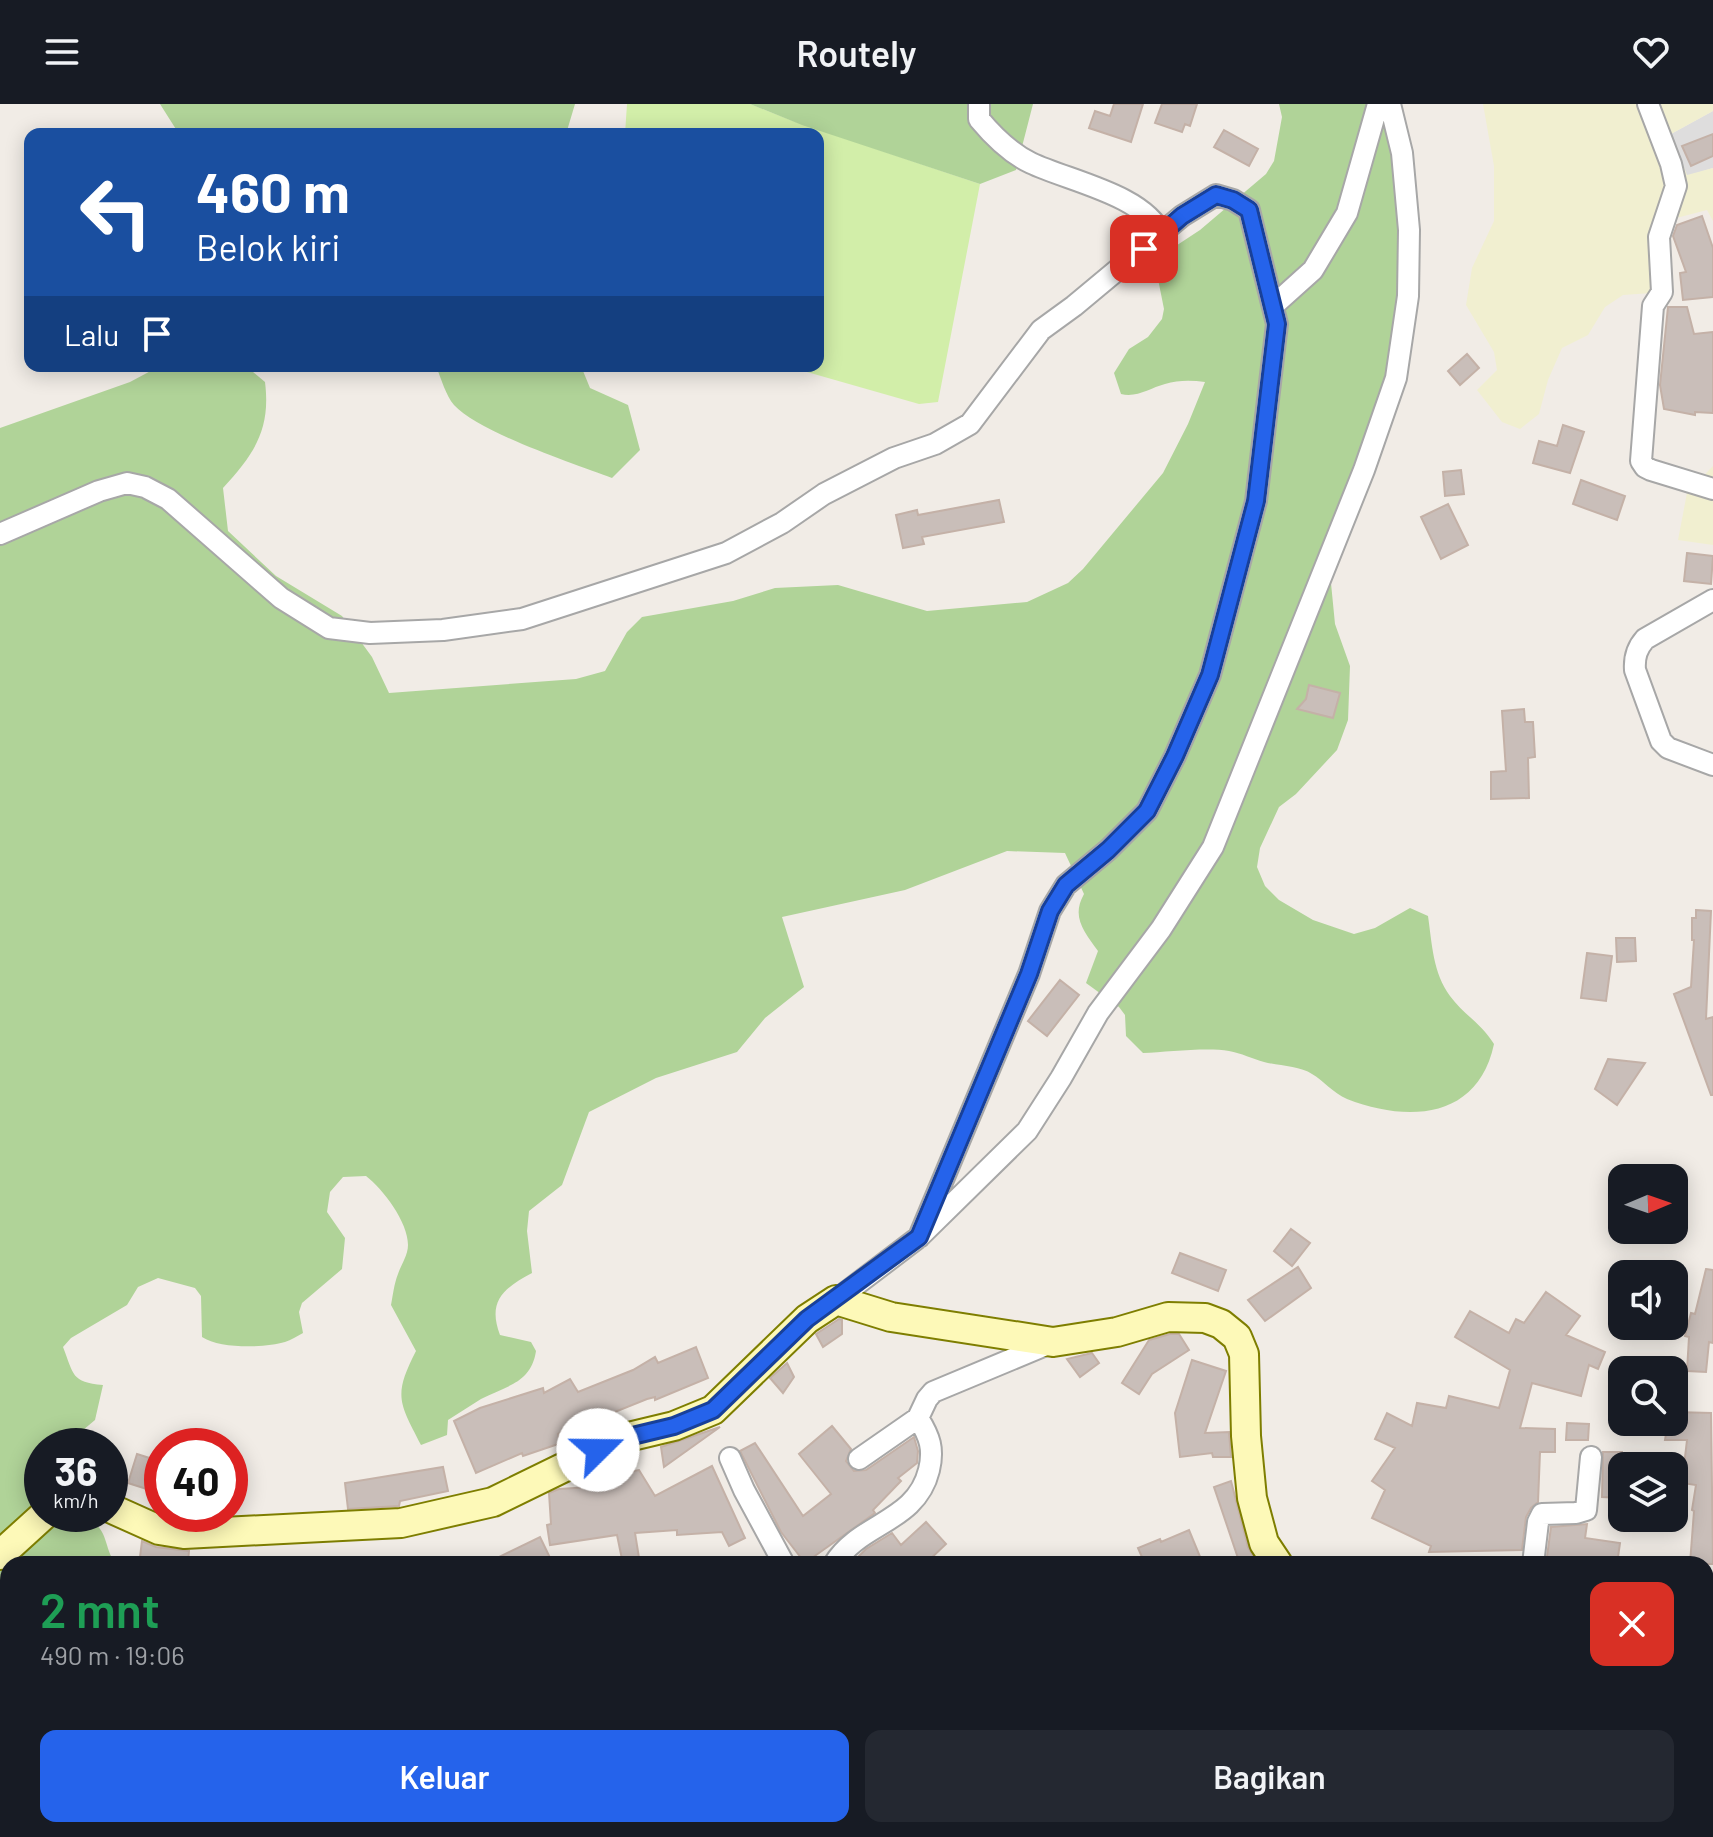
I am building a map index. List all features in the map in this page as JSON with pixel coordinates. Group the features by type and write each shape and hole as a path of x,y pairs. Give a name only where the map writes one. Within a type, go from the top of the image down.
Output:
{"street":[{"path":"979,104 979,119 1010,151 1031,163 1134,204 1156,223 1161,234"},
{"path":"1274,305 1313,270 1347,213 1378,104"},
{"path":"128,1516 159,1530 184,1534 401,1523 493,1502 624,1438 674,1426 713,1410 807,1319 919,1237 1027,1131 1098,1013 1161,929 1213,847 1364,470 1396,378 1408,296 1409,230 1402,153 1390,104"},
{"path":"1648,104 1676,186 1659,237 1662,292 1653,306 1641,461 1651,470 1713,489"},
{"path":"0,534 99,491 127,483 145,487 168,499 281,598 329,628 370,633 443,630 522,619 726,553 782,523 824,494 894,458 935,444 970,424 1041,330 1182,216 1216,195 1233,200 1249,210 1274,305 1276,343 1256,501 1210,675 1147,811 1108,850 1066,885 1050,911 1029,974 919,1237"},
{"path":"1713,600 1645,639 1638,646 1634,661 1661,741 1668,748 1713,765"},
{"path":"836,1300 891,1317 1053,1342"},
{"path":"859,1459 918,1418 933,1392 1053,1342 1117,1332 1168,1317 1205,1318 1221,1324 1237,1337 1244,1354 1246,1436 1252,1498 1264,1543 1273,1556"},
{"path":"841,1556 858,1537 911,1506 925,1483 933,1453 929,1435 918,1418"},
{"path":"1534,1556 1538,1522 1542,1514 1586,1510 1591,1457"},
{"path":"730,1458 780,1556"},
{"path":"0,1555 25,1532"}],"shaded area":[{"path":"1483,104 1713,104 1713,111 1671,134 1687,175 1713,168 1713,221 1707,210 1661,222 1652,293 1623,295 1605,307 1588,335 1562,348 1548,380 1539,414 1520,429 1502,422 1477,390 1497,370 1494,352 1466,305 1472,268 1494,221 1494,166"},
{"path":"1713,111 1713,168 1687,176 1671,134"},
{"path":"1713,466 1713,545 1678,540 1687,493"}],"green space":[{"path":"160,104 575,104 568,128 175,128"},
{"path":"627,104 750,104 814,128 625,128"},
{"path":"750,104 1033,104 1016,170 980,184 824,132 824,128 802,125"},
{"path":"1279,104 1395,104 1415,309 1330,573 1335,624 1350,666 1348,720 1337,750 1296,794 1279,807 1260,848 1257,867 1265,886 1279,900 1313,920 1354,934 1375,928 1410,908 1428,916 1434,958 1444,987 1494,1044 1486,1069 1473,1088 1457,1101 1438,1109 1394,1111 1347,1099 1307,1071 1233,1052 1143,1053 1126,1036 1125,1015 1119,1007 1086,983 1098,951 1081,924 1079,910 1084,894 1065,853 1007,851 905,890 782,917 804,987 765,1018 737,1052 656,1078 589,1112 562,1185 529,1211 527,1231 532,1273 506,1290 497,1304 496,1313 500,1335 531,1342 536,1351 529,1371 523,1377 448,1420 447,1435 421,1445 402,1399 404,1379 416,1351 391,1305 407,1252 407,1236 393,1207 366,1176 343,1177 330,1192 327,1212 345,1238 342,1269 302,1303 299,1312 303,1333 285,1342 266,1345 243,1346 210,1341 202,1337 201,1296 195,1288 158,1278 138,1287 127,1305 71,1338 63,1347 75,1375 85,1382 103,1385 95,1420 85,1428 24,1428 24,1532 102,1532 111,1556 0,1556 0,428 130,382 149,372 253,372 265,382 263,428 243,464 223,488 228,531 276,576 342,616 372,657 389,693 576,679 605,671 627,632 642,617 733,601 775,588 838,585 927,611 1027,602 1068,583 1083,569 1163,473 1205,382 1175,382 1127,395 1121,394 1114,373 1129,349 1148,337 1162,319 1164,309 1156,269 1159,257 1200,230 1266,174 1274,161 1282,117"},
{"path":"824,131 980,184 938,402 919,404 807,372 824,372"},
{"path":"438,372 583,372 590,388 628,405 640,450 612,478 484,426 454,405"}],"building":[{"path":"1114,104 1143,104 1131,142 1089,128 1095,111 1110,116"},
{"path":"1162,104 1197,104 1190,126 1185,124 1182,132 1155,123"},
{"path":"1224,130 1258,149 1249,166 1214,147"},
{"path":"1713,134 1713,156 1691,166 1682,146"},
{"path":"1702,216 1713,248 1713,297 1683,300 1680,273 1686,272 1673,236 1677,225"},
{"path":"1668,307 1687,307 1694,334 1713,332 1713,413 1695,412 1695,415 1664,409 1660,385"},
{"path":"1467,354 1479,368 1460,385 1448,371"},
{"path":"1563,425 1584,432 1570,473 1533,463 1539,441 1557,446"},
{"path":"1461,470 1464,494 1445,496 1443,472"},
{"path":"1581,480 1625,496 1617,520 1573,504"},
{"path":"999,500 1004,522 922,537 924,544 903,548 896,515 917,510 918,515"},
{"path":"1448,504 1468,545 1441,559 1421,517"},
{"path":"1687,553 1713,556 1711,584 1684,581"},
{"path":"1309,685 1340,693 1333,718 1297,709 1306,699"},
{"path":"1524,709 1525,722 1533,722 1535,757 1528,758 1529,798 1491,799 1491,772 1506,771 1502,711"},
{"path":"1696,910 1711,911 1706,1019 1713,1017 1713,1095 1674,994 1691,987 1692,918 1696,918"},
{"path":"1616,938 1635,938 1636,961 1617,962"},
{"path":"1587,953 1612,956 1606,1001 1581,998"},
{"path":"1060,980 1079,995 1047,1036 1028,1021"},
{"path":"1608,1059 1645,1063 1617,1105 1595,1089"},
{"path":"1291,1229 1310,1243 1292,1266 1274,1251"},
{"path":"1180,1253 1226,1270 1218,1291 1172,1273"},
{"path":"1298,1267 1311,1288 1265,1321 1248,1300"},
{"path":"1706,1269 1713,1270 1713,1343 1709,1342 1706,1372 1688,1371 1688,1324 1691,1313 1695,1314"},
{"path":"1546,1292 1580,1316 1566,1335 1605,1352 1598,1369 1589,1365 1581,1396 1532,1383 1520,1428 1555,1429 1555,1452 1540,1452 1538,1502 1526,1517 1522,1550 1429,1552 1431,1546 1372,1518 1385,1490 1372,1481 1395,1448 1375,1439 1387,1413 1412,1426 1417,1403 1446,1408 1449,1396 1499,1408 1510,1370 1455,1337 1470,1311 1509,1333 1516,1319 1524,1323"},
{"path":"842,1320 842,1334 823,1347 816,1334"},
{"path":"1179,1334 1189,1350 1152,1374 1139,1394 1122,1383 1149,1340"},
{"path":"696,1347 708,1378 605,1416 602,1409 558,1434 561,1443 523,1456 522,1453 476,1473 454,1421 480,1408 543,1388 544,1393 570,1379 578,1392 633,1370 655,1357 658,1363"},
{"path":"1092,1353 1099,1363 1080,1377 1067,1359"},
{"path":"1192,1360 1226,1371 1205,1433 1229,1432 1231,1457 1213,1457 1212,1453 1180,1457 1175,1413"},
{"path":"787,1363 794,1377 783,1393 770,1378"},
{"path":"1688,1412 1711,1413 1713,1556 1691,1556 1696,1485 1688,1484 1687,1440 1665,1440 1666,1436 1688,1436"},
{"path":"1567,1423 1589,1424 1588,1440 1566,1440"},
{"path":"832,1426 851,1449 846,1461 854,1471 866,1470 914,1437 918,1451 917,1463 898,1478 901,1481 873,1510 875,1513 815,1556 800,1556 781,1532 740,1451 755,1443 803,1516 831,1494 799,1454"},
{"path":"720,1427 664,1467 661,1447"},
{"path":"1603,1452 1608,1452 1608,1497 1602,1497"},
{"path":"137,1454 144,1456 144,1488 128,1483"},
{"path":"712,1466 745,1538 729,1546 722,1532 677,1535 677,1530 635,1533 639,1556 621,1556 617,1535 550,1545 547,1525 551,1524 549,1493 559,1489 591,1487 590,1480 624,1477 623,1473 639,1470 655,1496"},
{"path":"443,1467 448,1491 400,1501 399,1506 348,1509 345,1483"},
{"path":"1231,1481 1248,1547 1253,1556 1237,1556 1214,1487"},
{"path":"926,1522 946,1544 933,1556 859,1556 892,1533 901,1545"},
{"path":"1587,1524 1585,1538 1620,1543 1618,1556 1547,1556 1551,1527"},
{"path":"1189,1530 1200,1556 1142,1556 1138,1548 1160,1539 1161,1542"},
{"path":"540,1537 549,1556 501,1556"},
{"path":"142,1541 156,1547 189,1551 189,1556 140,1556"}],"route":[{"path":"598,1450 624,1438 674,1426 713,1410 807,1319 919,1237 1029,974 1050,911 1066,885 1108,850 1147,811 1175,756 1210,675 1256,501 1277,324 1249,210 1233,200 1216,195 1182,216 1144,249"}]}
